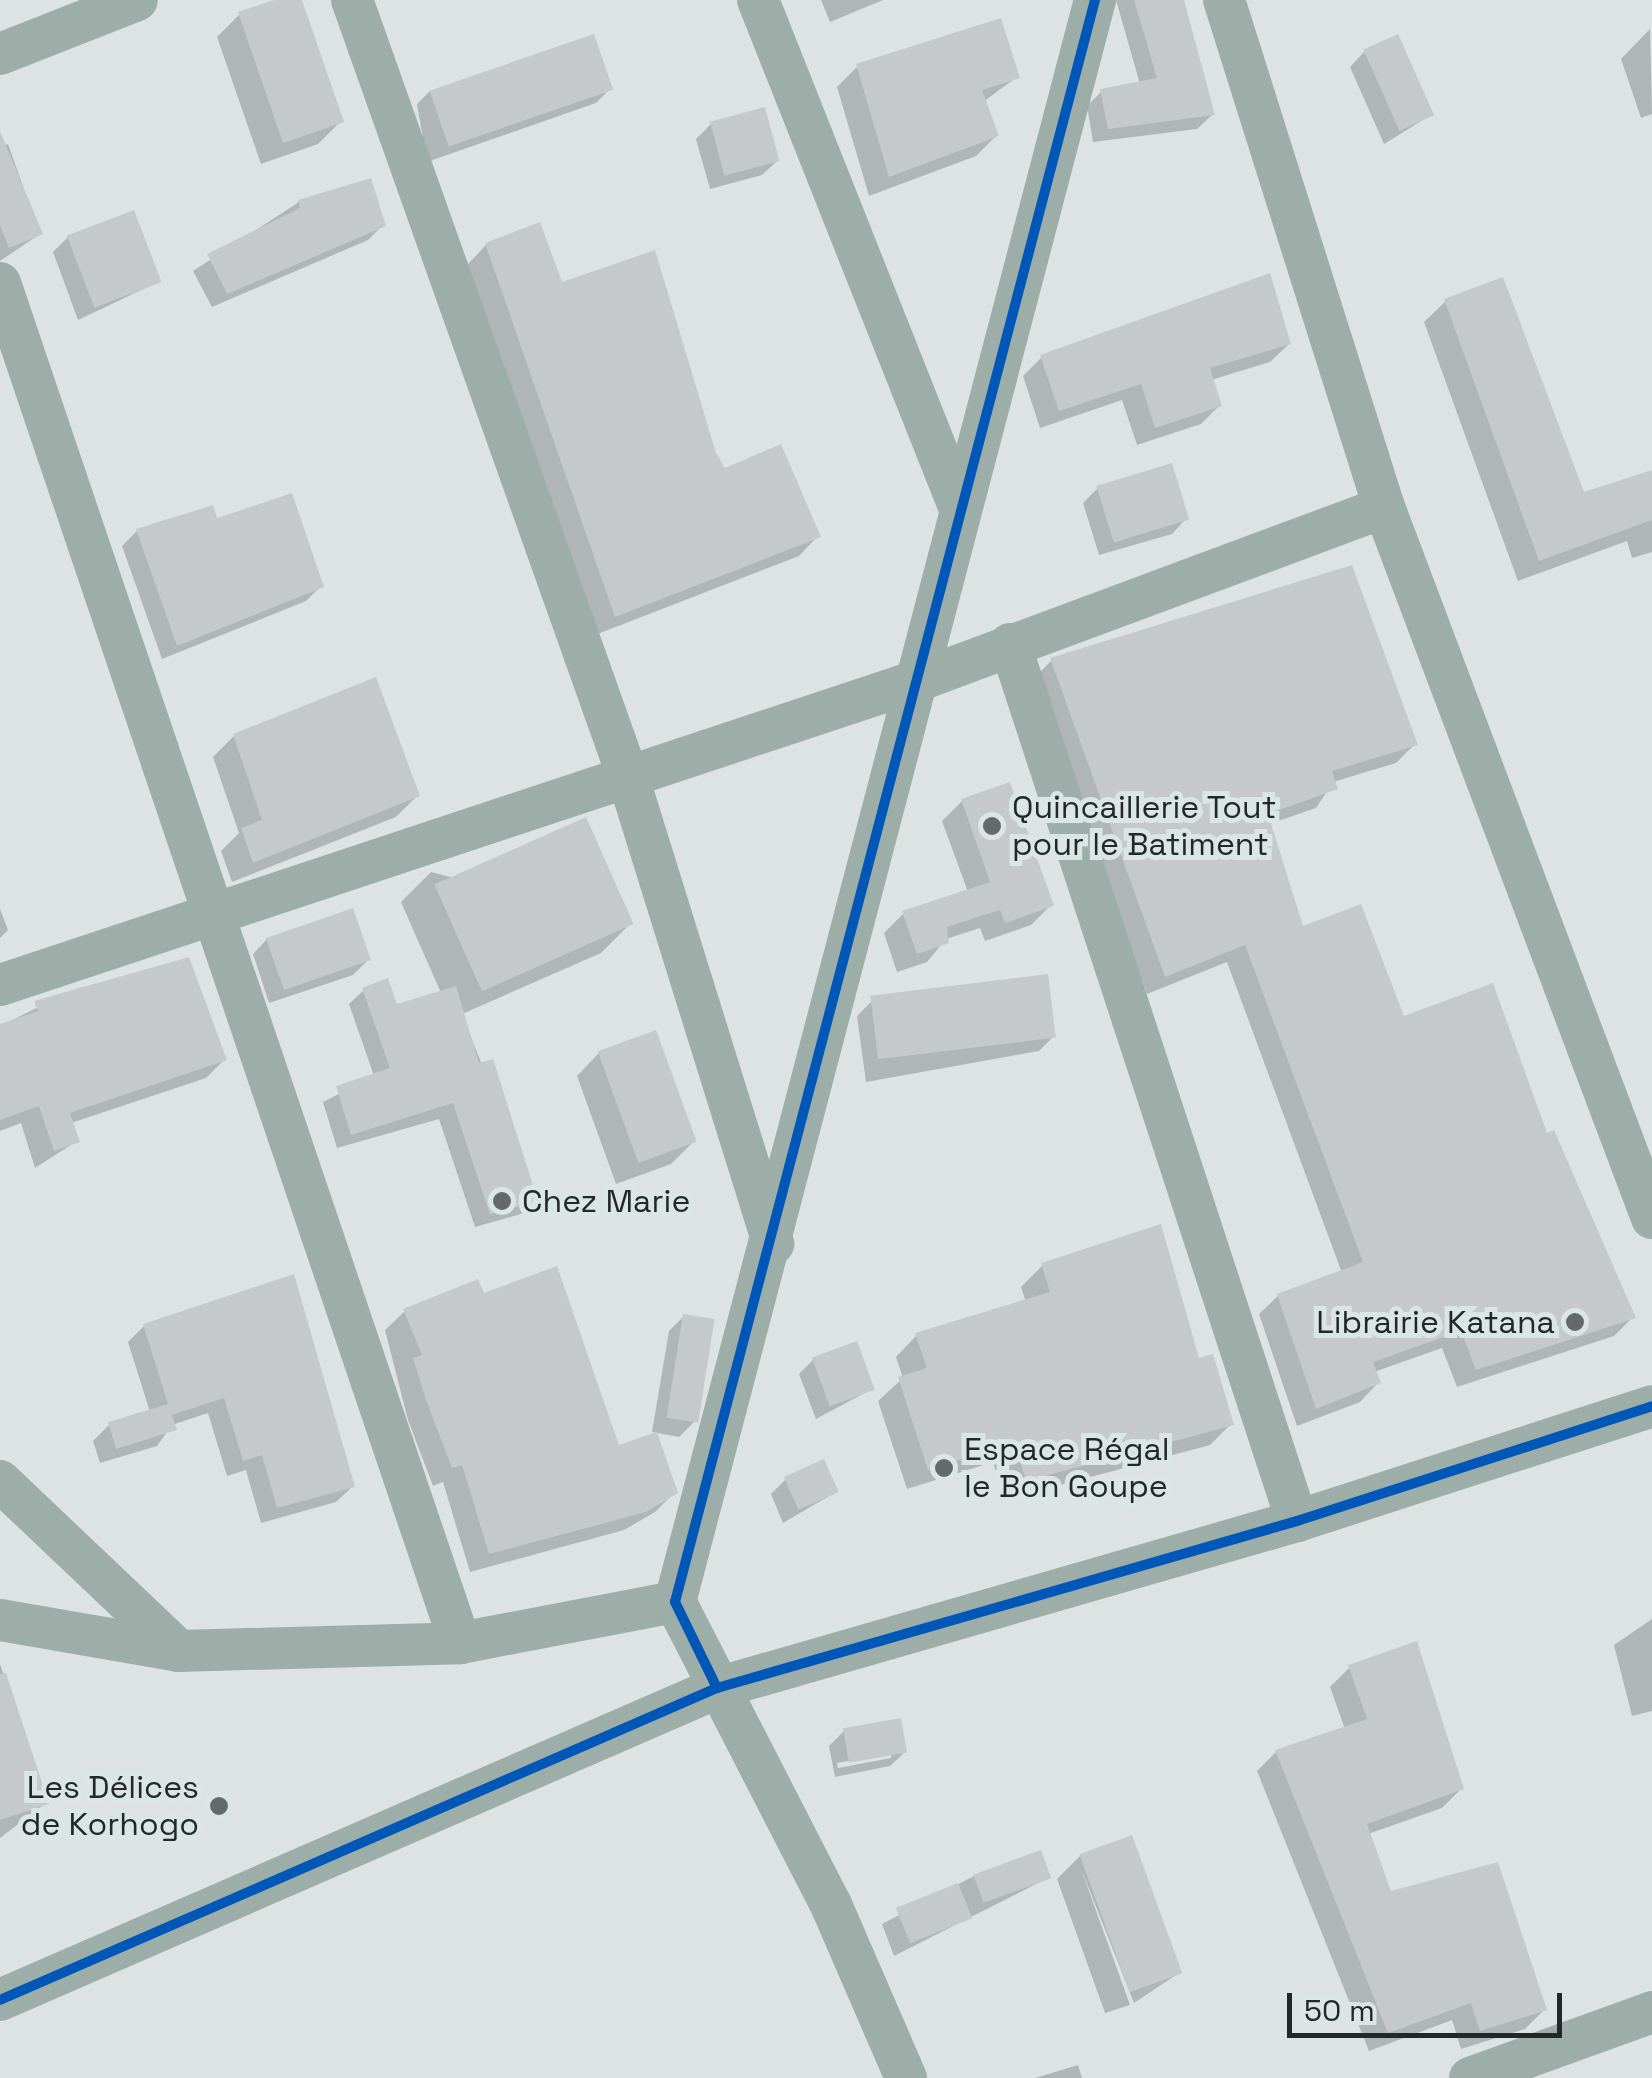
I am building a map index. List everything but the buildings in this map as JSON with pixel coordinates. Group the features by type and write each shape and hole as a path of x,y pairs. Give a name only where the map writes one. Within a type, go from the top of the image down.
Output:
{"street":[{"path":"0,54 137,0"},
{"path":"352,0 627,774 774,1245"},
{"path":"758,0 958,504"},
{"path":"906,2078 830,1904 675,1602 774,1245 958,504 1095,0"},
{"path":"1224,0 1384,507 1652,1218"},
{"path":"0,283 460,1643"},
{"path":"0,986 627,774 917,681 1384,507"},
{"path":"1010,644 1297,1521"},
{"path":"0,2000 716,1688 1297,1521 1652,1406"},
{"path":"0,1481 179,1652"},
{"path":"0,1620 179,1652 460,1643 675,1602"},
{"path":"1470,2078 1652,2012"}],"cycle path":[{"path":"717,1688 675,1602 1095,0"},
{"path":"0,2000 717,1688 1297,1521 1652,1406"}],"place":[{"name":"Quincaillerie Tout pour le Batiment","path":"992,826"},
{"name":"Chez Marie","path":"502,1201"},
{"name":"Librairie Katana","path":"1575,1322"},
{"name":"Espace Régal le Bon Goupe","path":"944,1468"},
{"name":"Les Délices de Korhogo","path":"219,1806"}]}
